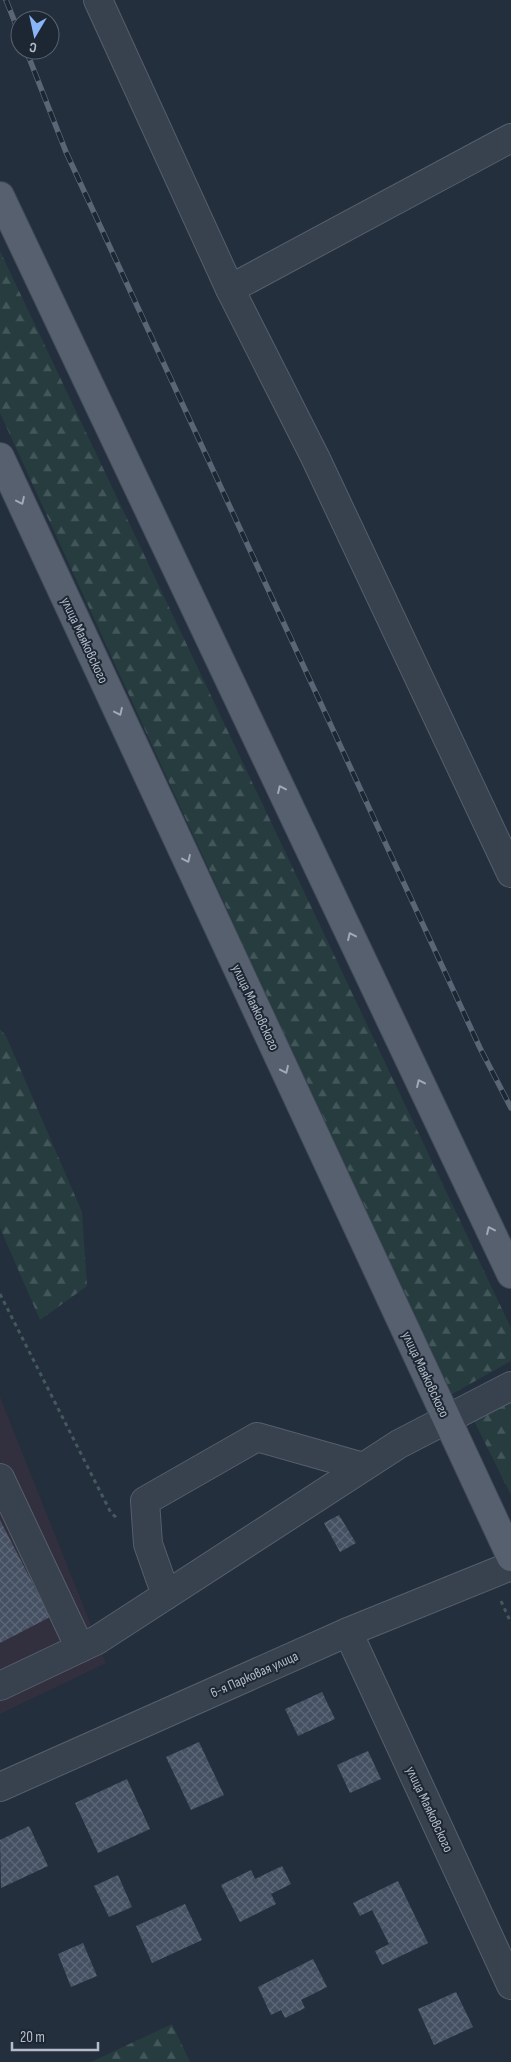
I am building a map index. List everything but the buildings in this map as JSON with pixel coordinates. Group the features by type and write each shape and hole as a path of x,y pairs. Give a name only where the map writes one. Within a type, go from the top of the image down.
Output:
{"main road":[{"path":"0,196 511,1274"},
{"name":"улица Маяковского","path":"0,457 511,1558"}],"street":[{"path":"98,0 230,289 315,457 511,873"},
{"path":"230,289 511,138"},
{"path":"0,1686 97,1640 399,1444 511,1386"},
{"path":"166,1595 148,1544 145,1501 257,1437 363,1467"},
{"path":"0,1478 80,1648"},
{"name":"6-я Парковая улица","path":"0,1787 348,1632 511,1566"},
{"name":"улица Маяковского","path":"348,1632 511,1986"}],"path":[{"path":"0,1294 111,1513 148,1544"},
{"path":"500,1599 511,1623"}],"shaded area":[{"path":"0,1397 106,1663 0,1714"}],"green space":[{"path":"0,251 511,1328 511,1361 452,1394 0,413"},
{"path":"0,1029 6,1036 82,1212 87,1286 40,1320 0,1228"},
{"path":"511,1402 511,1495 474,1421"},
{"path":"172,2024 190,2062 91,2062"}],"railway":[{"path":"6,0 10,10"},
{"path":"30,60 66,152 480,1048 511,1108"}]}
